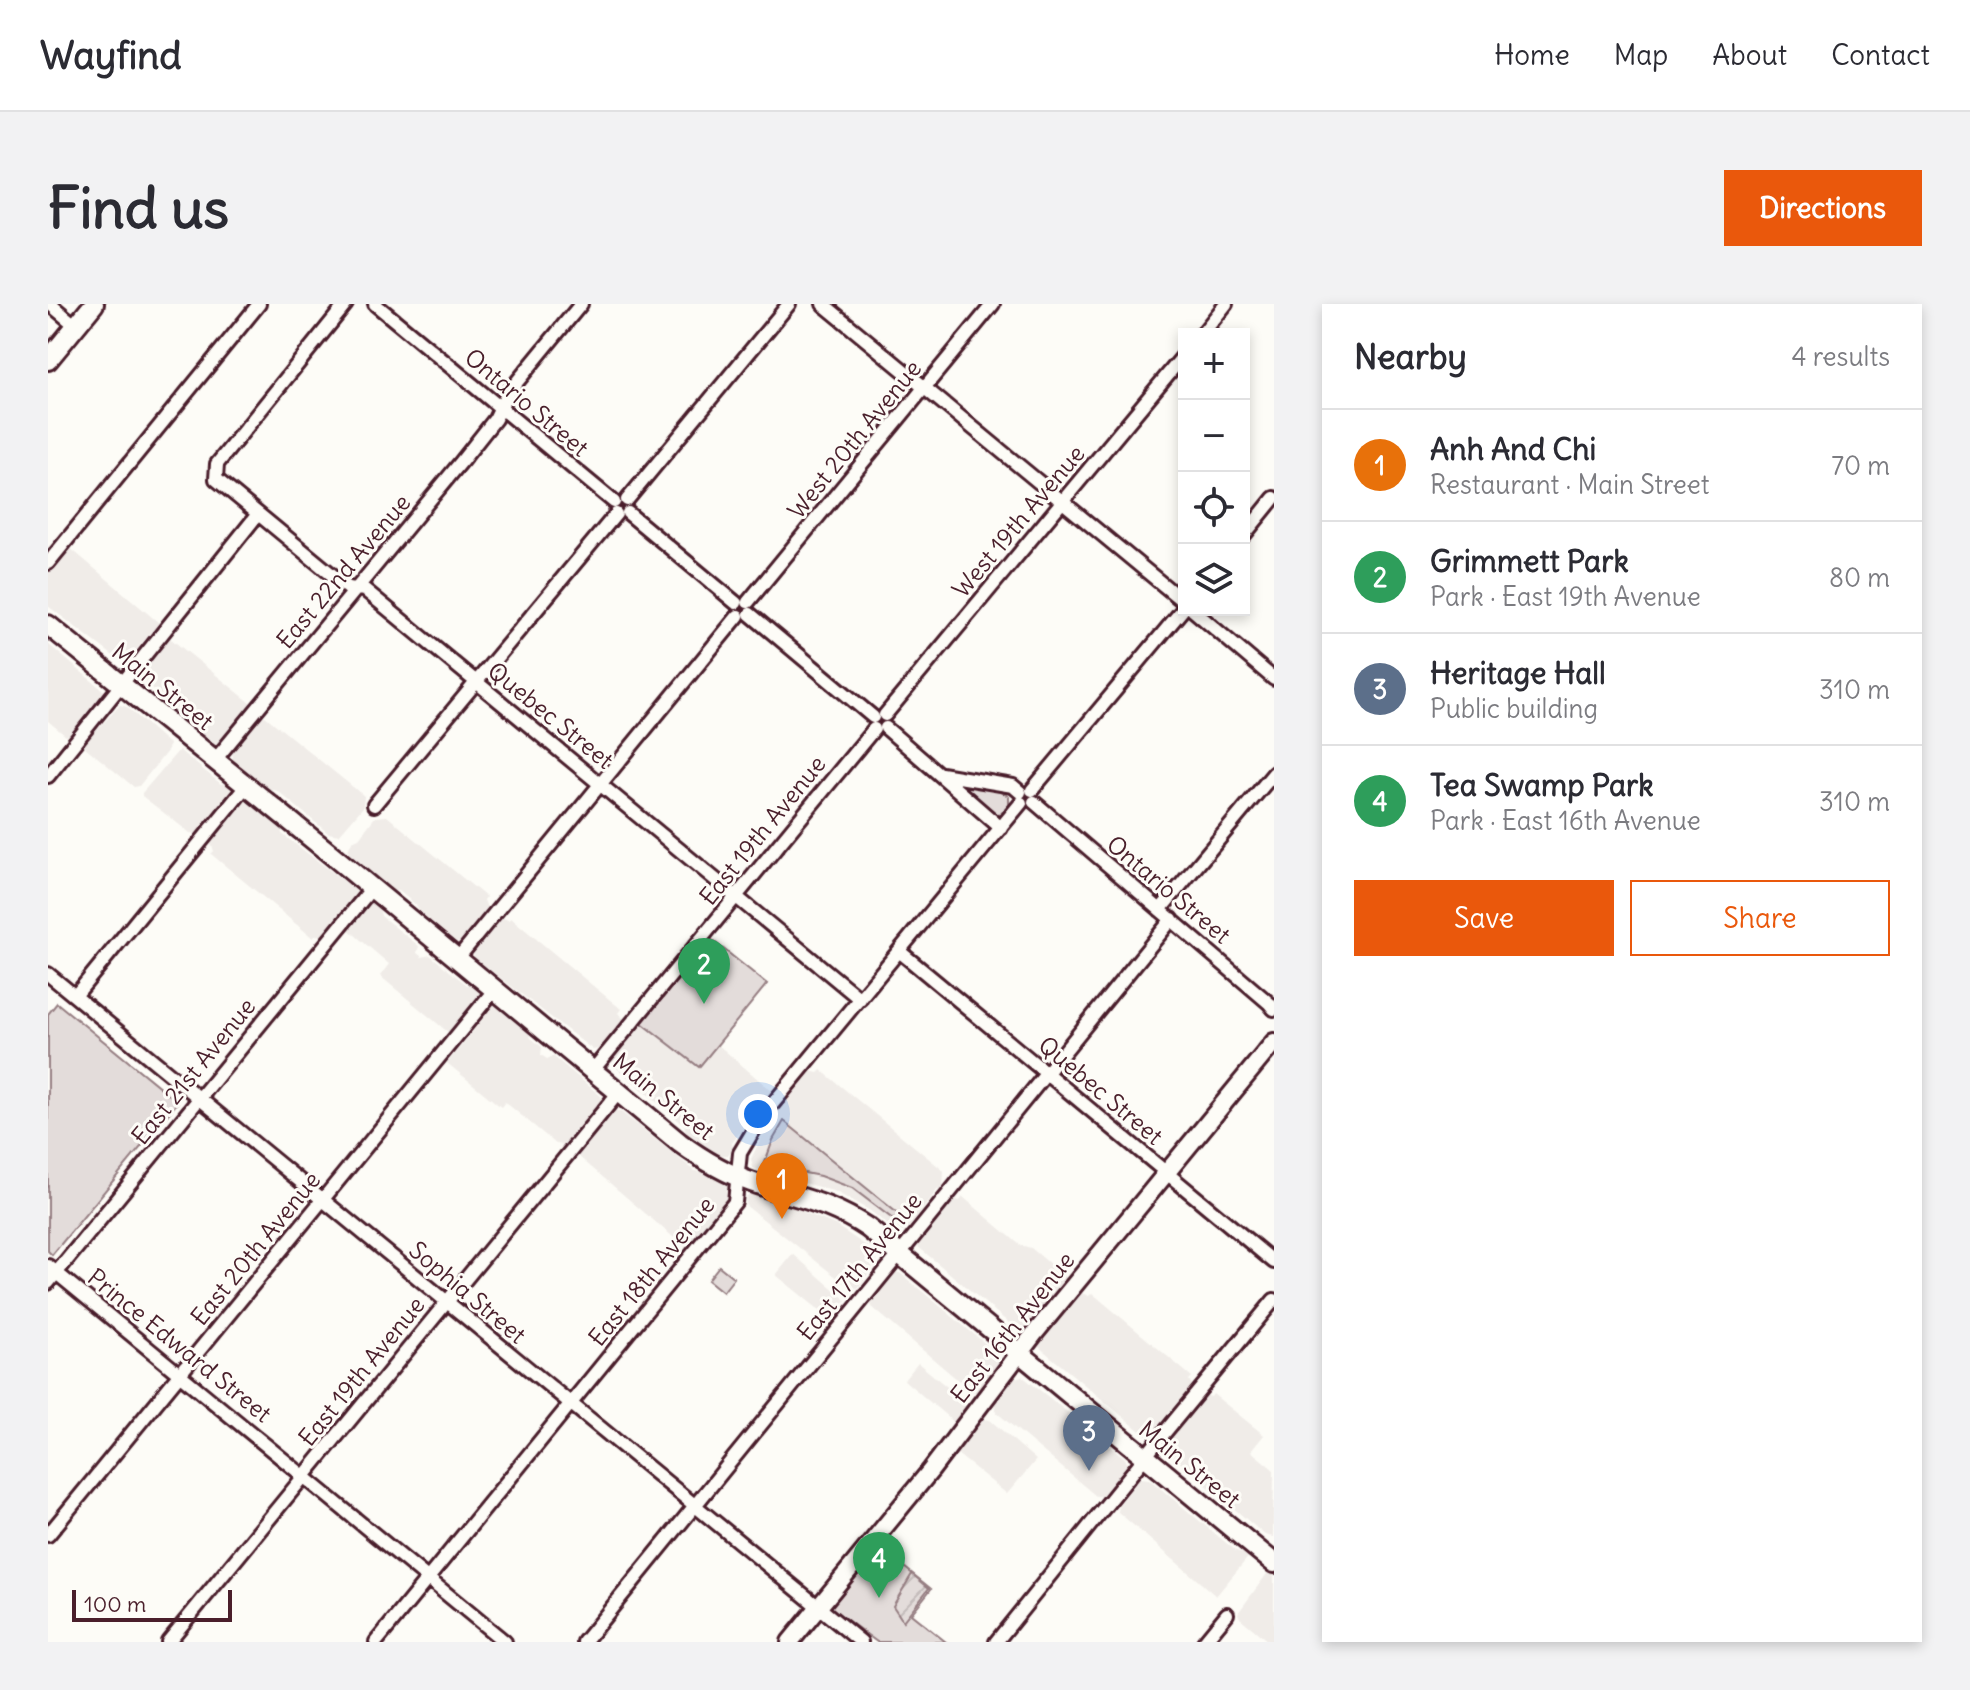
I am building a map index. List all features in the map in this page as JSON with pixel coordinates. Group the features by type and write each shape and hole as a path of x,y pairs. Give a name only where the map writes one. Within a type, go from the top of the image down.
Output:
{"main road":[{"path":"48,360 94,304"},
{"name":"Main Street","path":"48,625 694,1153 738,1177 813,1199 868,1228 1144,1458 1272,1558"}],"street":[{"path":"50,304 76,326"},
{"path":"48,563 259,304"},
{"name":"Quebec Street","path":"346,304 217,464 214,471 216,479 348,588 365,590 860,999"},
{"name":"Ontario Street","path":"375,304 879,722 1001,828"},
{"name":"East 22nd Avenue","path":"215,760 477,442 495,419 507,394 581,304"},
{"path":"374,805 789,304"},
{"path":"823,304 1178,600"},
{"name":"West 20th Avenue","path":"743,609 993,304"},
{"path":"1207,328 1226,304"},
{"name":"West 19th Avenue","path":"879,722 1178,362"},
{"path":"1250,528 1274,498"},
{"path":"48,776 258,514"},
{"path":"458,958 743,609"},
{"name":"East 18th Avenue","path":"376,1642 735,1202 740,1153 761,1118 1178,612"},
{"path":"1200,616 1274,679"},
{"name":"East 19th Avenue","path":"593,1070 879,722"},
{"path":"1160,910 1274,773"},
{"name":"Ontario Street","path":"941,774 1013,786 1272,1006"},
{"path":"75,996 247,785"},
{"name":"East 21st Avenue","path":"51,1274 372,888"},
{"name":"East 17th Avenue","path":"584,1642 898,1252 1172,919"},
{"name":"Quebec Street","path":"899,951 1274,1262"},
{"name":"Sophia Street","path":"48,974 861,1642"},
{"name":"East 20th Avenue","path":"48,1535 495,989"},
{"name":"East 16th Avenue","path":"790,1642 1274,1042"},
{"name":"East 19th Avenue","path":"168,1642 619,1092"},
{"name":"Prince Edward Street","path":"51,1274 180,1374 505,1642"},
{"path":"996,1642 1274,1300"},
{"path":"1204,1642 1227,1614"}],"shaded area":[{"path":"69,547 159,623 124,664 48,606 48,571"},
{"path":"171,639 251,703 249,710 219,744 212,743 184,720 184,716 138,677 138,673 165,641"},
{"path":"48,644 104,691 70,735 66,736 48,721"},
{"path":"120,705 127,707 169,744 168,750 139,786 134,787 84,744"},
{"path":"265,716 364,796 363,807 339,835 328,833 278,791 269,789 233,760 232,749 258,718"},
{"path":"179,750 221,784 227,783 232,791 230,799 224,802 198,834 190,833 142,796"},
{"path":"958,783 1002,792 1009,797 1009,805 997,818"},
{"path":"243,802 252,803 281,828 282,834 357,891 350,905 323,936 313,938 211,854 214,851 211,844"},
{"path":"387,816 486,897 487,908 464,940 457,942 399,891 393,891 351,856 348,850 352,841 359,838 375,817"},
{"path":"371,903 379,908 381,916 419,946 417,953 422,957 430,955 480,992 481,997 475,1006 470,1007 449,1033 380,976 389,964 348,929 365,905"},
{"path":"503,918 511,918 621,1009 618,1013 625,1020 603,1048 593,1050 475,958 472,951 474,946"},
{"path":"711,939 767,984 699,1067 642,1023"},
{"path":"57,1003 178,1102 52,1255 48,1251 48,1014"},
{"path":"493,1005 528,1031 542,1047 541,1055 547,1059 553,1056 601,1096 601,1105 564,1145 556,1144 505,1102 501,1107 447,1063 483,1019 488,1007"},
{"path":"642,1023 699,1066 717,1044 773,1092 760,1109 751,1105 747,1110 752,1117 732,1143 733,1148 728,1155 720,1155 686,1132 684,1125 612,1064 614,1055"},
{"path":"821,1070 944,1171 943,1187 938,1189 905,1232 897,1232 869,1210 836,1192 753,1168 751,1159 769,1121 810,1071 818,1073"},
{"path":"614,1110 621,1112 695,1171 707,1173 731,1187 726,1200 686,1248 578,1156 602,1126 602,1121"},
{"path":"784,1121 902,1217 898,1223 852,1188 820,1176 764,1165"},
{"path":"753,1194 793,1204 796,1209 835,1225 874,1251 877,1261 858,1288 849,1287 745,1205 746,1197"},
{"path":"963,1197 1020,1245 1031,1248 1068,1279 1023,1330 1016,1329 916,1245 918,1238 953,1199 960,1201"},
{"path":"793,1254 846,1300 833,1321 776,1275"},
{"path":"719,1266 734,1278 723,1292 708,1280"},
{"path":"893,1272 900,1273 999,1355 1001,1364 980,1392 972,1392 872,1307 870,1300"},
{"path":"1079,1292 1089,1296 1092,1293 1192,1377 1189,1380 1192,1385 1150,1435 1145,1435 1039,1347 1040,1340"},
{"path":"918,1363 969,1405 956,1424 904,1380"},
{"path":"1022,1376 1125,1458 1127,1463 1124,1469 1102,1496 1096,1496 996,1412 995,1403 1015,1378"},
{"path":"1213,1394 1264,1435 1251,1451 1274,1470 1273,1537 1265,1535 1164,1449 1164,1443 1205,1395 1211,1397"},
{"path":"984,1419 990,1420 1036,1460 1007,1494 956,1453"},
{"path":"1140,1478 1149,1479 1236,1551 1250,1555 1216,1596 1118,1512 1119,1505"},
{"path":"882,1549 931,1589 911,1614 946,1642 877,1642 832,1609 831,1605 838,1594"},
{"path":"1269,1571 1274,1575 1274,1642 1269,1642 1238,1613"},
{"path":"912,1574 929,1588 903,1621 893,1606"}],"place":[{"name":"Grimmett Park","path":"704,1004"},
{"name":"Anh And Chi","path":"782,1219"},
{"name":"Heritage Hall","path":"1089,1471"},
{"name":"Tea Swamp Park","path":"879,1598"}]}
